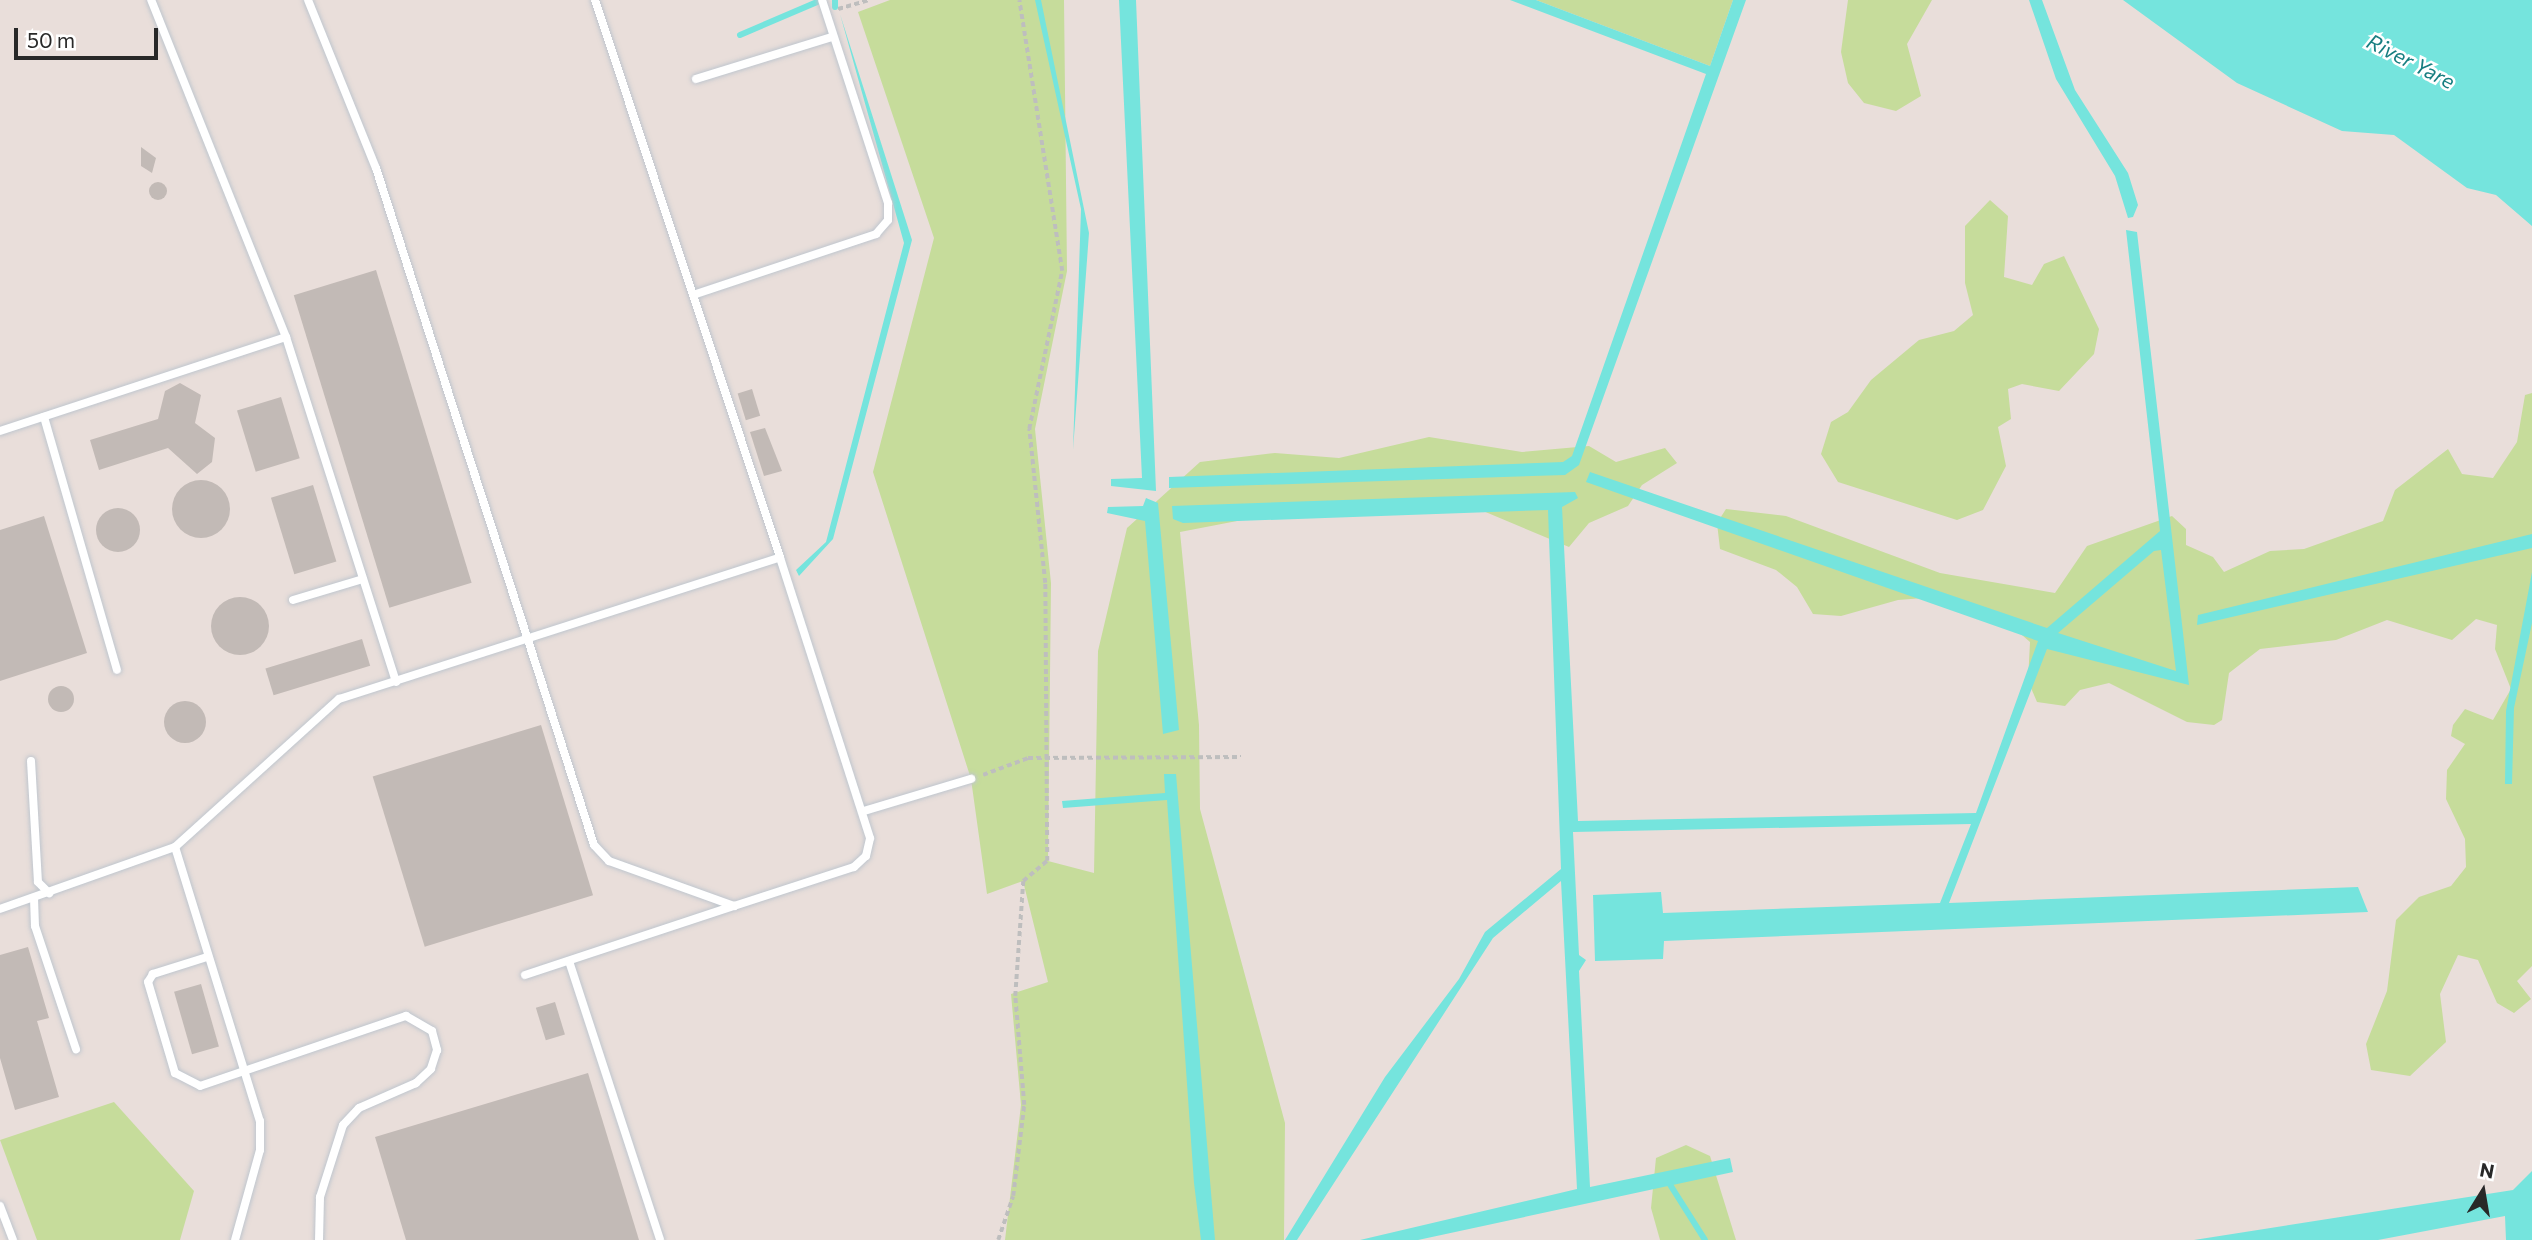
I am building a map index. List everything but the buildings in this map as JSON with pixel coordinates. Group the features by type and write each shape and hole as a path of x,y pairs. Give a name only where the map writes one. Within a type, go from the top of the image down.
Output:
{"lane":[{"path":"151,0 286,337 396,682"},
{"path":"308,0 376,168 594,845 609,862 734,906"},
{"path":"525,975 854,867 866,856 870,838 864,811 696,294 595,0"},
{"path":"696,294 876,234 888,220 888,203 822,0"},
{"path":"696,79 832,37"},
{"path":"0,431 286,337"},
{"path":"44,417 117,670"},
{"path":"0,909 49,894 175,846 329,706 780,557"},
{"path":"293,600 363,579"},
{"path":"31,761 38,882 49,894"},
{"path":"864,811 971,779"},
{"path":"175,846 207,957 260,1121 260,1150 234,1240"},
{"path":"34,898 35,926 76,1049"},
{"path":"207,957 153,974 148,982 175,1073 200,1086 243,1067 406,1016 432,1031 437,1050 431,1069 416,1083 359,1108 343,1125 320,1197 320,1240"},
{"path":"569,961 660,1240"},
{"path":"0,1206 13,1240"}],"path":[{"path":"855,6 869,0"},
{"path":"998,1240 1013,1196 1024,1105 1015,996 1023,881 1047,861 1049,765 1043,759 1045,583 1029,429 1062,271 1019,0"},
{"path":"971,779 1043,759 1241,757"}],"green space":[{"path":"890,0 1064,0 1067,271 1035,429 1051,583 1048,861 1094,873 1098,651 1127,528 1200,462 1275,453 1339,458 1429,437 1522,452 1589,446 1616,462 1665,448 1677,463 1642,485 1628,506 1589,523 1569,547 1476,508 1404,514 1331,503 1180,532 1199,725 1200,809 1285,1123 1284,1240 1005,1240 1021,1105 1011,994 1048,982 1023,881 987,894 971,779 873,472 934,238 858,12"},
{"path":"1536,0 1733,0 1710,66"},
{"path":"1848,0 1932,0 1907,44 1921,96 1896,111 1864,103 1848,83 1841,52"},
{"path":"1990,200 2008,216 2004,277 2032,285 2044,264 2064,256 2099,329 2094,354 2059,391 2022,384 2008,389 2011,419 1998,427 2006,466 1983,510 1957,520 1838,482 1821,454 1831,422 1848,412 1871,380 1919,340 1954,331 1973,315 1965,283 1965,226"},
{"path":"2532,393 2532,966 2517,981 2531,999 2514,1013 2497,1003 2478,960 2458,955 2440,994 2446,1042 2410,1076 2371,1070 2366,1044 2387,991 2396,920 2419,897 2451,886 2466,867 2465,839 2446,799 2447,770 2465,744 2451,736 2453,725 2465,709 2493,720 2511,689 2495,649 2497,625 2476,619 2452,640 2387,620 2336,640 2260,649 2229,673 2222,720 2214,725 2187,722 2109,683 2080,690 2065,706 2037,702 2028,681 2030,642 1998,614 1949,596 1898,600 1841,616 1813,614 1797,587 1776,570 1720,549 1717,523 1726,509 1786,516 1940,573 2055,593 2087,546 2172,516 2186,529 2186,545 2213,557 2224,572 2270,551 2304,549 2383,521 2395,490 2448,449 2462,474 2493,478 2517,442 2525,395"},
{"path":"114,1102 194,1191 180,1240 37,1240 0,1140"},
{"path":"1686,1145 1710,1156 1736,1240 1660,1240 1651,1208 1656,1158"}],"water":[{"path":"1035,0 1041,0 1089,233 1073,450 1081,209"},
{"path":"1119,0 1136,0 1156,491 1111,486 1111,479 1142,478"},
{"path":"1510,0 1536,0 1710,66 1733,0 1746,0 1579,465 1565,475 1169,488 1169,477 1563,462 1572,456 1706,74"},
{"path":"2029,0 2042,0 2075,90 2128,173 2138,205 2133,217 2128,218 2115,176 2056,79"},
{"name":"River Yare","path":"2123,0 2532,0 2532,226 2496,195 2467,188 2394,135 2342,131 2237,83"},
{"path":"840,14 912,240 833,539 799,576 796,570 826,542 904,243"},
{"path":"2126,230 2137,232 2189,685 2047,649 1949,903 2358,887 2368,912 1664,941 1663,959 1595,961 1593,895 1661,892 1663,913 1940,903 1971,824 1573,832 1579,955 1586,960 1579,971 1590,1187 1730,1158 1733,1172 1418,1240 1360,1240 1577,1189 1561,881 1493,938 1297,1240 1285,1240 1385,1077 1459,979 1485,932 1561,869 1548,510 1183,523 1173,519 1172,506 1575,492 1578,498 1562,507 1578,821 1976,813 2038,641 1586,482 1590,472 2047,628 2160,531","holes":["2161,550 2176,671 2058,633 2154,551"]},
{"path":"1146,498 1158,503 1179,730 1163,734 1145,521 1107,513 1108,507 1143,506"},
{"path":"2532,534 2532,548 2197,625 2198,615"},
{"path":"2532,572 2532,623 2514,708 2512,784 2505,784 2506,711"},
{"path":"1164,774 1176,774 1215,1240 1201,1240 1194,1183 1167,800 1063,808 1062,801 1165,793"},
{"path":"2532,1171 2532,1240 2506,1240 2505,1216 2378,1240 2194,1240 2513,1190"}],"waterway":[{"path":"835,0 835,7"},
{"path":"740,35 817,2"},
{"path":"1669,1183 1705,1240"}]}
